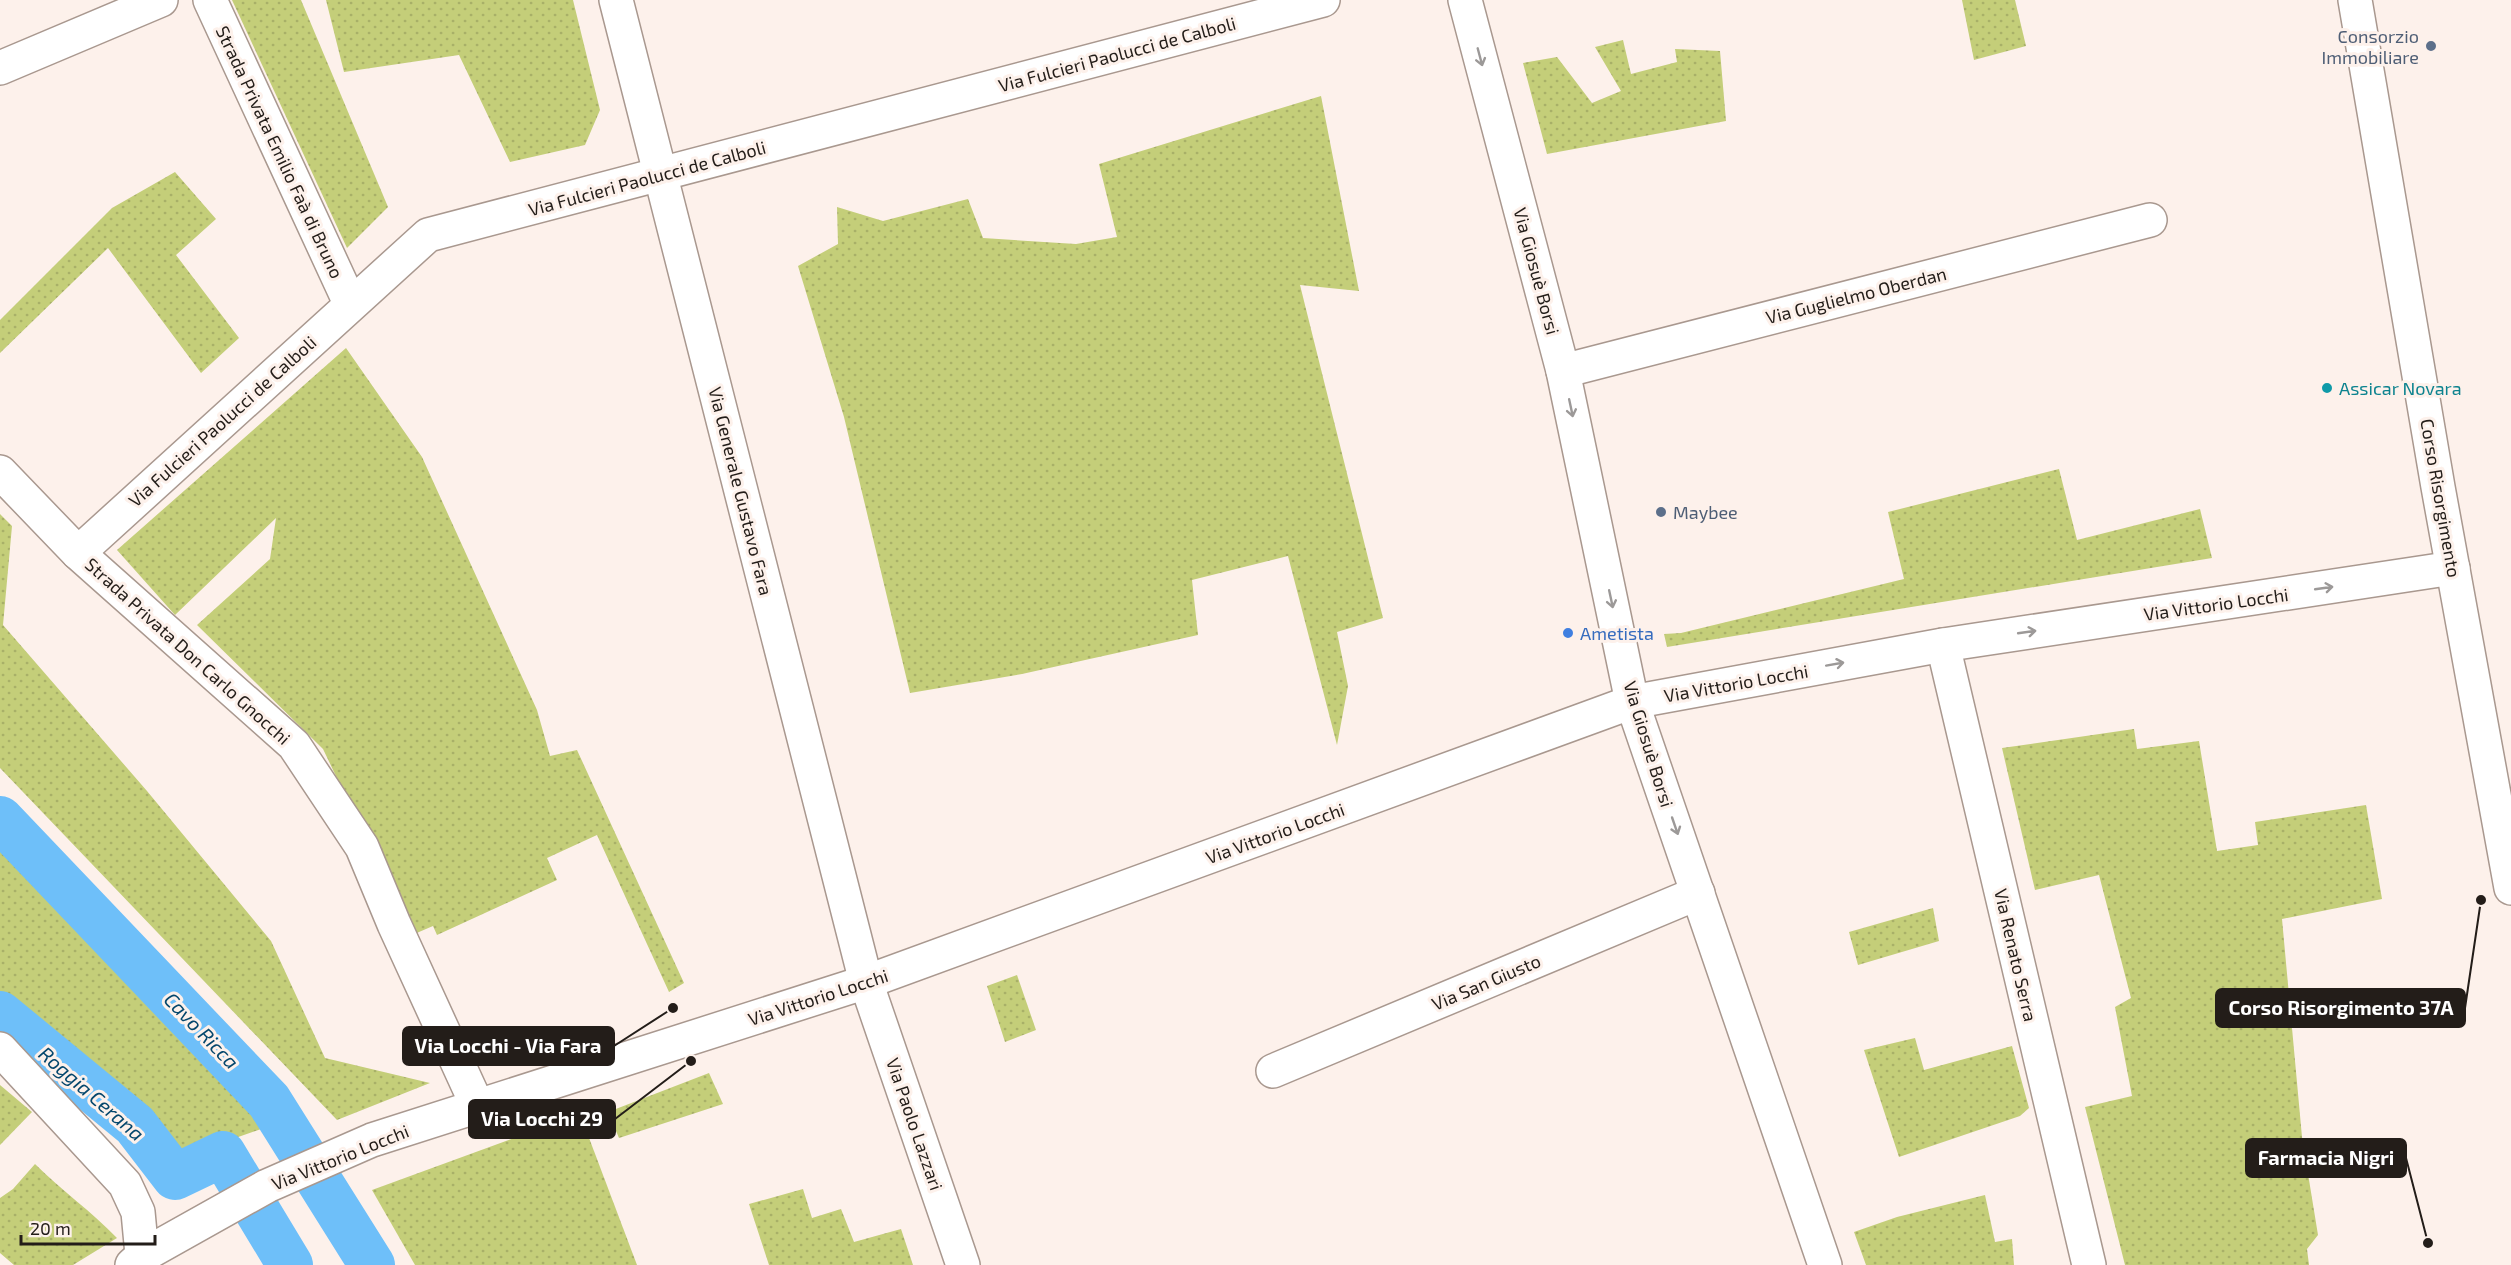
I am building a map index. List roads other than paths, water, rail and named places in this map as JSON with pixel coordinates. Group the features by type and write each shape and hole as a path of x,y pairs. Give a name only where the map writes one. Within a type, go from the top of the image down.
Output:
{"street":[{"path":"0,68 161,0"},
{"name":"Strada Privata Emilio Faà di Bruno","path":"210,0 350,303"},
{"name":"Via Generale Gustavo Fara","path":"616,0 866,982"},
{"name":"Via Fulcieri Paolucci de Calboli","path":"78,553 350,303 428,235 1323,0"},
{"name":"Via Giosuè Borsi","path":"1465,0 1563,371 1632,702 1825,1265"},
{"name":"Corso Risorgimento","path":"2355,0 2511,888"},
{"name":"Via Guglielmo Oberdan","path":"1563,371 2150,220"},
{"name":"Strada Privata Don Carlo Gnocchi","path":"0,472 78,553 294,745 362,847 394,924 477,1105"},
{"name":"Via Vittorio Locchi","path":"139,1262 271,1184 372,1140 866,982 1632,702 1943,645 2453,568"},
{"name":"Via Renato Serra","path":"1943,645 2089,1265"},
{"name":"Via San Giusto","path":"1273,1071 1698,893"},
{"name":"Via Paolo Lazzari","path":"866,982 963,1265"},
{"path":"0,1049 125,1184 138,1212 139,1262"}],"waterway":[{"name":"Cavo Ricca","path":"0,819 269,1101 372,1265"},
{"name":"Roggia Cerana","path":"0,1014 135,1125 175,1177 223,1154 290,1265"}],"place":[{"name":"Consorzio Immobiliare","path":"2431,46"},
{"name":"Assicar Novara","path":"2327,388"},
{"name":"Maybee","path":"1661,512"},
{"name":"Ametista","path":"1568,633"},
{"name":"Corso Risorgimento 37A","path":"2481,900"},
{"name":"Via Locchi - Via Fara","path":"673,1008"},
{"name":"Via Locchi 29","path":"691,1061"},
{"name":"Farmacia Nigri","path":"2428,1243"}]}
